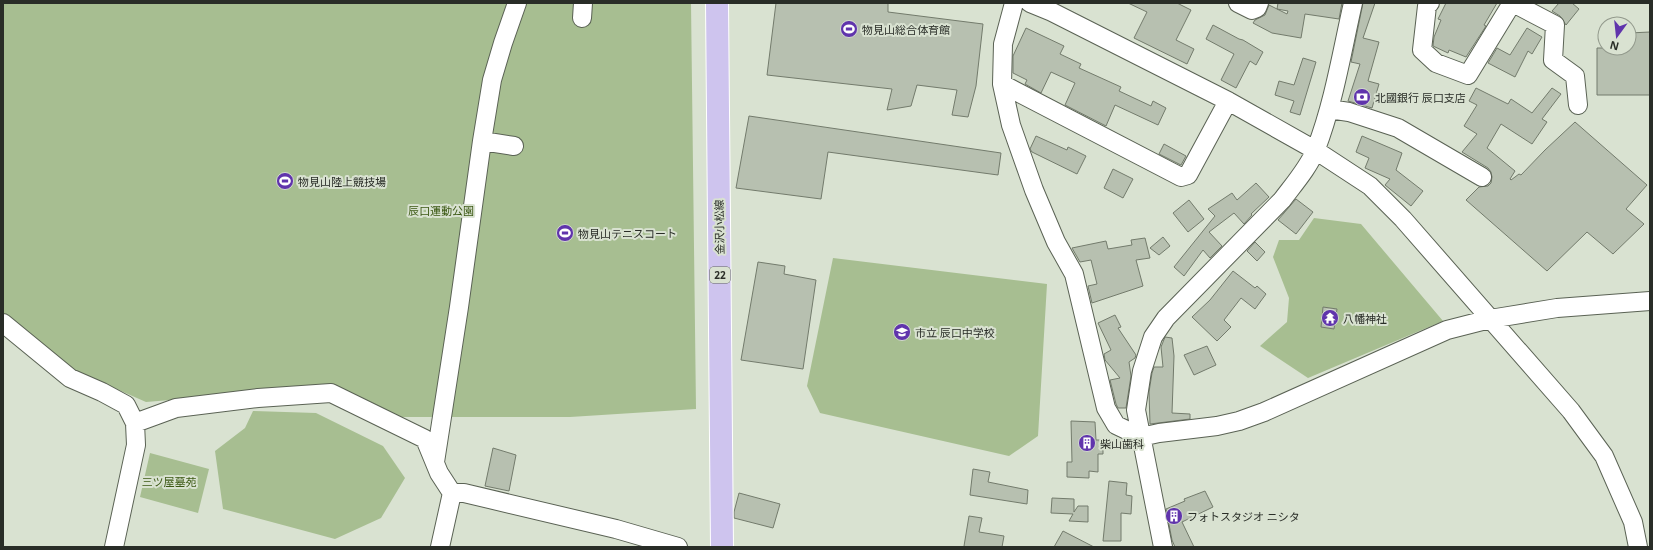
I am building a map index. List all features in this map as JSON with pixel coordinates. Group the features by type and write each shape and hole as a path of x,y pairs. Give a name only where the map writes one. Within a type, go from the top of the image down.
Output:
{"main road":[{"name":"金沢小松線","path":"717,3 722,547"}],"street":[{"path":"435,462 492,80 517,3"},
{"path":"1014,3 1003,44 1002,84 1011,125 1034,190 1056,242 1074,274 1106,408 1116,425 1141,437 1159,433 1217,426 1239,421 1264,412 1447,330 1490,319 1557,308 1650,302"},
{"path":"1030,3 1052,12 1228,101 1316,150 1370,186 1404,219 1571,410 1604,456 1633,522 1638,547"},
{"path":"1238,3 1252,10 1257,8 1259,3"},
{"path":"1163,547 1136,410 1142,371 1153,337 1166,318 1282,200 1316,150 1329,109 1353,3"},
{"path":"1430,3 1427,6 1422,50 1436,63 1468,75 1512,3 1555,25 1554,60 1575,76 1578,105"},
{"path":"1002,84 1181,177 1188,175 1228,101"},
{"path":"1329,109 1349,112 1398,128 1482,177"},
{"path":"482,141 514,146"},
{"path":"3,323 70,378 102,392 126,405 135,424 136,445 114,547"},
{"path":"135,424 176,408 258,398 331,393 425,439 439,473 452,493 440,547"},
{"path":"452,493 464,493 616,529 678,547"}],"green space":[{"name":"辰口運動公園","path":"3,3 691,3 696,409 570,417 402,417 320,394 231,395 146,402 71,369 3,314"},
{"path":"1314,218 1361,224 1443,321 1308,378 1260,346 1287,322 1289,298 1273,257 1279,240 1299,240"},
{"path":"833,258 1047,284 1038,436 1009,456 820,413 807,386"},
{"path":"253,411 316,413 383,446 405,478 381,518 335,539 223,509 215,451 245,428"},
{"name":"三ツ屋墓苑","path":"150,453 209,469 198,513 140,497"}],"building":[{"name":"物見山総合体育館","path":"776,3 888,3 888,12 983,24 976,86 968,117 952,115 957,90 917,85 911,106 887,110 892,89 767,75"},
{"path":"1128,3 1177,3 1191,10 1176,40 1194,49 1187,64 1134,38 1147,12"},
{"path":"1278,3 1342,3 1339,19 1305,14 1301,38 1272,33 1253,23 1255,20 1265,15 1269,5 1277,9","holes":["1277,9 1288,11 1287,14"]},
{"path":"1363,3 1375,3 1363,38 1379,42 1368,81 1379,84 1372,108 1348,101 1360,64 1351,62"},
{"path":"1446,3 1497,3 1484,25 1486,26 1466,57 1449,50 1448,53 1433,46 1434,37 1441,20 1438,19"},
{"path":"1559,3 1572,3 1579,9 1566,25 1560,16 1552,11"},
{"path":"1213,25 1263,52 1256,65 1250,61 1236,88 1221,80 1234,54 1206,39"},
{"path":"1026,28 1064,46 1060,54 1081,64 1079,68 1121,87 1119,91 1151,106 1153,101 1166,108 1158,125 1115,105 1106,126 1065,105 1075,83 1051,72 1041,93 1025,84 1027,80 1013,73 1013,56"},
{"path":"1527,28 1542,37 1532,54 1528,51 1515,77 1488,63 1497,48 1510,55"},
{"path":"1650,32 1650,95 1597,95 1597,56 1637,56 1637,33"},
{"path":"1303,58 1316,62 1300,115 1290,112 1294,101 1275,95 1279,81 1294,85"},
{"path":"1476,88 1508,104 1511,99 1532,113 1552,88 1561,94 1542,119 1547,122 1532,144 1501,124 1487,148 1515,171 1510,179 1511,180 1519,174 1521,175 1575,122 1647,185 1626,209 1644,224 1613,254 1587,232 1547,271 1466,200 1479,187 1488,186 1491,183 1492,177 1488,168 1462,152 1477,134 1464,126 1477,105 1469,101"},
{"path":"749,116 1001,153 998,175 828,152 821,199 736,188"},
{"path":"1036,136 1067,150 1068,147 1086,156 1077,174 1032,152 1030,149"},
{"path":"1362,136 1402,153 1396,170 1423,191 1411,206 1385,185 1390,179 1365,168 1369,158 1356,152"},
{"path":"1164,144 1186,156 1181,165 1159,154"},
{"path":"1113,169 1133,179 1123,198 1104,188"},
{"path":"1256,183 1269,197 1251,214 1252,215 1244,224 1234,213 1209,232 1222,246 1210,258 1203,250 1184,276 1174,267 1215,216 1208,209 1232,193 1237,200"},
{"path":"1296,199 1313,212 1296,234 1278,220"},
{"path":"1189,200 1204,219 1188,232 1173,213"},
{"path":"1163,237 1170,246 1159,255 1150,248"},
{"path":"1145,238 1150,258 1136,260 1143,286 1092,303 1088,286 1097,284 1091,260 1080,262 1072,248 1106,241 1108,249 1132,245 1131,240"},
{"path":"1255,242 1265,252 1257,261 1247,251"},
{"path":"758,262 785,266 784,274 816,280 803,369 741,360"},
{"path":"1233,271 1255,288 1257,286 1266,294 1255,309 1241,298 1224,320 1231,327 1217,341 1192,317 1210,300"},
{"path":"1323,307 1337,309 1334,329 1321,327"},
{"path":"1115,315 1121,327 1118,328 1136,355 1135,358 1129,362 1131,376 1126,408 1118,408 1116,404 1110,380 1120,378 1105,360 1104,354 1111,350 1098,323"},
{"path":"1165,337 1172,338 1174,356 1172,413 1190,414 1190,419 1150,424 1149,392 1152,373 1154,367 1163,367 1161,347"},
{"path":"1207,346 1216,365 1194,375 1184,355"},
{"path":"1071,421 1095,422 1096,440 1103,440 1103,454 1098,454 1098,472 1089,471 1089,478 1067,477 1067,462 1072,462"},
{"path":"493,448 516,455 509,491 485,486"},
{"path":"973,469 990,472 988,482 1028,490 1027,504 970,495"},
{"path":"1109,481 1127,483 1126,495 1132,496 1131,514 1121,513 1121,541 1103,541"},
{"path":"1205,491 1213,507 1182,522 1194,547 1175,547 1172,540 1166,509 1185,501 1184,499"},
{"path":"739,493 780,504 773,528 734,518"},
{"path":"1052,498 1074,499 1074,512 1078,506 1088,506 1088,522 1069,521 1073,514 1051,513"},
{"path":"969,516 982,518 979,532 1004,536 1002,547 964,546"},
{"path":"1063,531 1094,547 1054,547"}],"place":[{"name":"物見山総合体育館","path":"849,29"},
{"name":"北國銀行 辰口支店","path":"1362,97"},
{"name":"物見山陸上競技場","path":"285,181"},
{"name":"物見山テニスコート","path":"565,233"},
{"name":"八幡神社","path":"1330,318"},
{"name":"市立 辰口中学校","path":"902,332"},
{"name":"柴山歯科","path":"1087,443"},
{"name":"フォトスタジオ ニシタ","path":"1174,516"}]}
